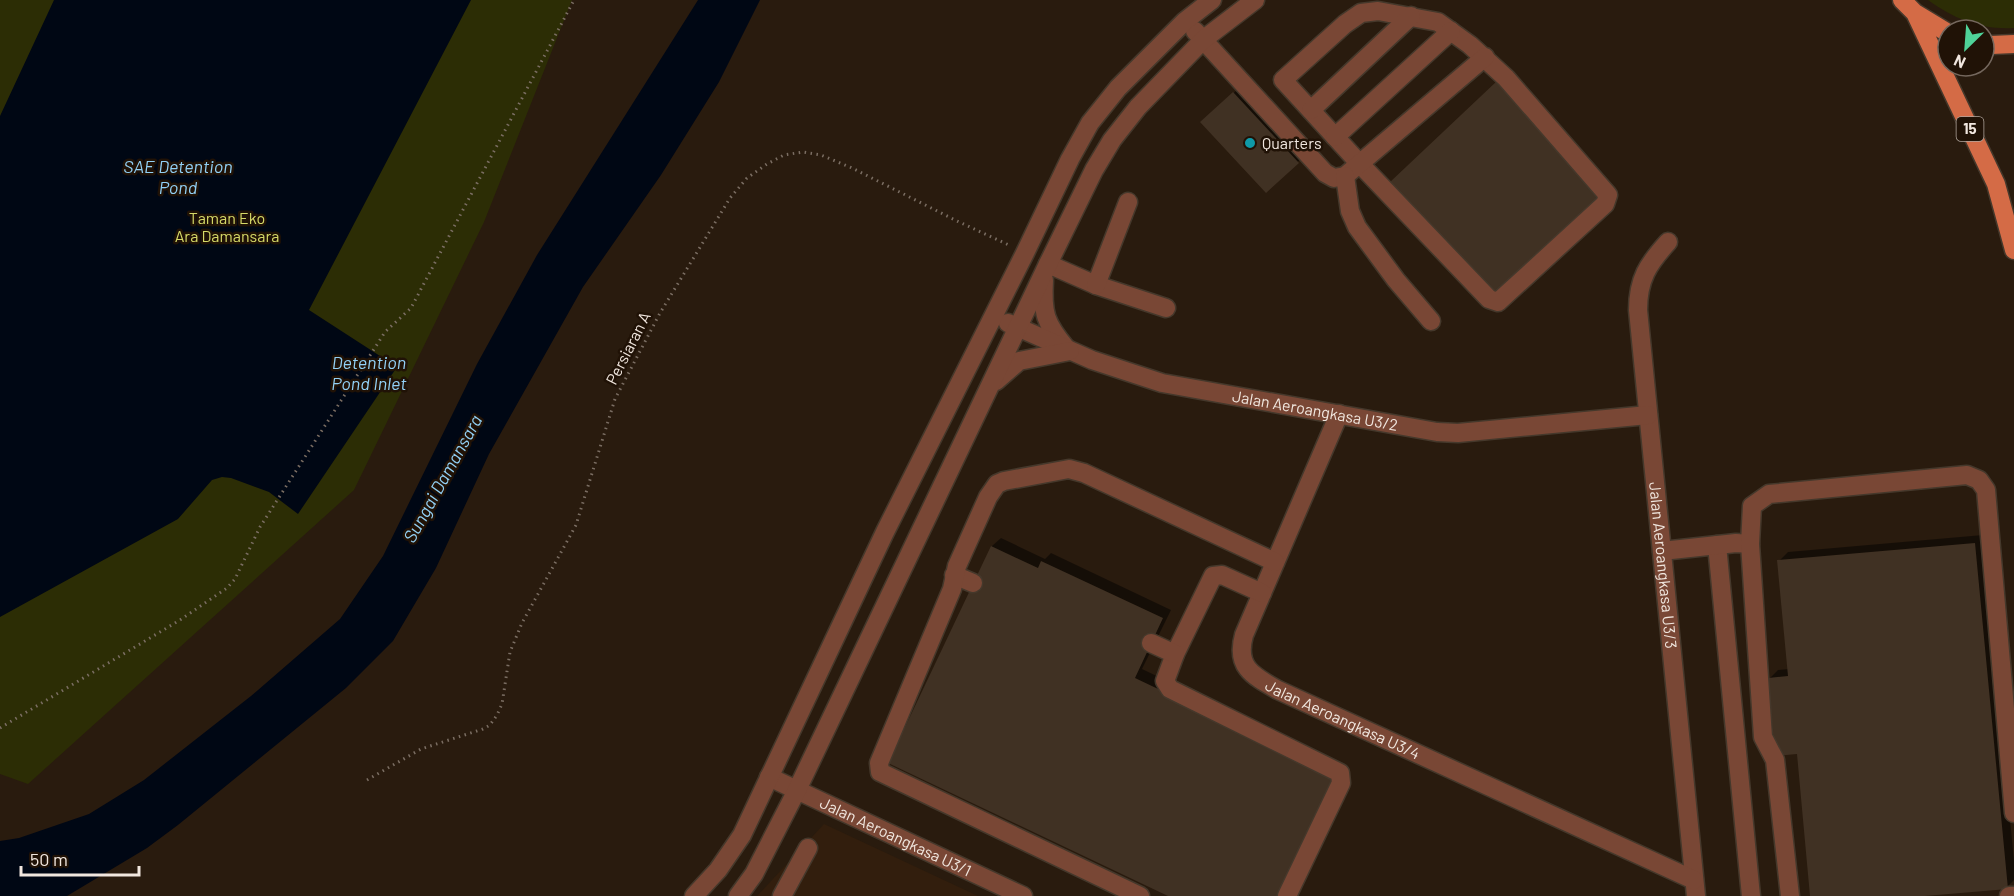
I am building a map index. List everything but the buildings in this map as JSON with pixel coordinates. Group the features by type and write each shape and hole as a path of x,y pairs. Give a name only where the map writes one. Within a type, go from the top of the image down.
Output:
{"main road":[{"name":"15","path":"1909,6 1936,25"},
{"name":"15","path":"1909,6 1996,184 2014,250"},
{"path":"1996,45 2014,44"}],"street":[{"path":"694,896 718,870 742,835 885,532 1090,123 1118,88 1185,21 1212,0"},
{"path":"738,896 754,874 797,790 1046,267 1086,186 1112,140 1138,107 1204,39 1255,0"},
{"path":"1260,101 1344,24 1362,13 1378,11 1437,22 1485,57 1608,195 1605,204 1502,299 1493,301 1360,164 1283,80"},
{"path":"1311,110 1411,16"},
{"path":"1185,21 1325,172 1334,178 1346,176 1485,57"},
{"path":"1335,137 1451,31"},
{"path":"1346,176 1350,211 1357,227 1396,280 1431,321"},
{"path":"1096,285 1128,202"},
{"name":"Jalan Aeroangkasa U3/3","path":"1668,242 1650,262 1641,280 1638,295 1695,888"},
{"path":"1046,267 1166,309"},
{"path":"1046,267 1043,306 1052,331 1070,351"},
{"name":"Jalan Aeroangkasa U3/2","path":"993,316 1070,351 1162,383 1437,432 1458,433 1648,415"},
{"path":"991,385 1019,361 1070,351"},
{"name":"Jalan Aeroangkasa U3/4","path":"1339,414 1262,593 1241,648 1242,660 1248,670 1258,679 1278,690 1695,888"},
{"path":"1140,896 880,772 879,763 952,589 957,566 988,497 997,484 1069,470 1084,473 1275,562"},
{"path":"1790,896 1775,760 1764,737 1750,544 1752,506 1769,494 1967,475 1979,480 1986,490 2014,813"},
{"path":"1662,551 1750,544"},
{"path":"1717,545 1750,896"},
{"path":"954,575 973,583"},
{"path":"1262,593 1222,575 1213,576 1175,654 1165,681 1170,689 1340,773 1341,783 1287,896"},
{"path":"1151,644 1175,654"},
{"name":"Jalan Aeroangkasa U3/1","path":"769,777 1023,896"},
{"path":"782,896 808,848"},
{"path":"2009,896 2014,896"}],"path":[{"path":"0,728 180,620 227,588 235,579 260,527 385,332 411,308 574,0"},
{"name":"Persiaran A","path":"367,780 421,749 490,725 502,704 510,652 522,623 576,525 615,399 660,313 730,198 747,178 784,155 803,152 821,155 1025,253"}],"shaded area":[{"path":"824,824 978,896 757,896"}],"green space":[{"name":"SAE Detention Pond","path":"0,0 572,0 484,222 354,490 28,784 0,774"},
{"path":"1928,0 2014,0 2014,28 1996,27 1996,18 1958,18"}],"water":[{"name":"SAE Detention Pond","path":"54,0 471,0 309,310 397,367 298,514 269,492 231,478 222,477 212,480 178,519 0,617 0,116"},
{"name":"Sungai Damansara","path":"698,0 760,0 719,82 661,175 583,287 489,454 436,568 393,641 346,688 147,848 67,896 0,896 0,841 19,838 89,814 144,780 251,696 340,619 383,556 477,364 537,255"}],"place":[{"name":"Quarters","path":"1250,143"}],"park label":[{"name":"Taman Eko Ara Damansara","path":"227,227"}],"water label":[{"name":"Detention Pond Inlet","path":"369,373"}]}
